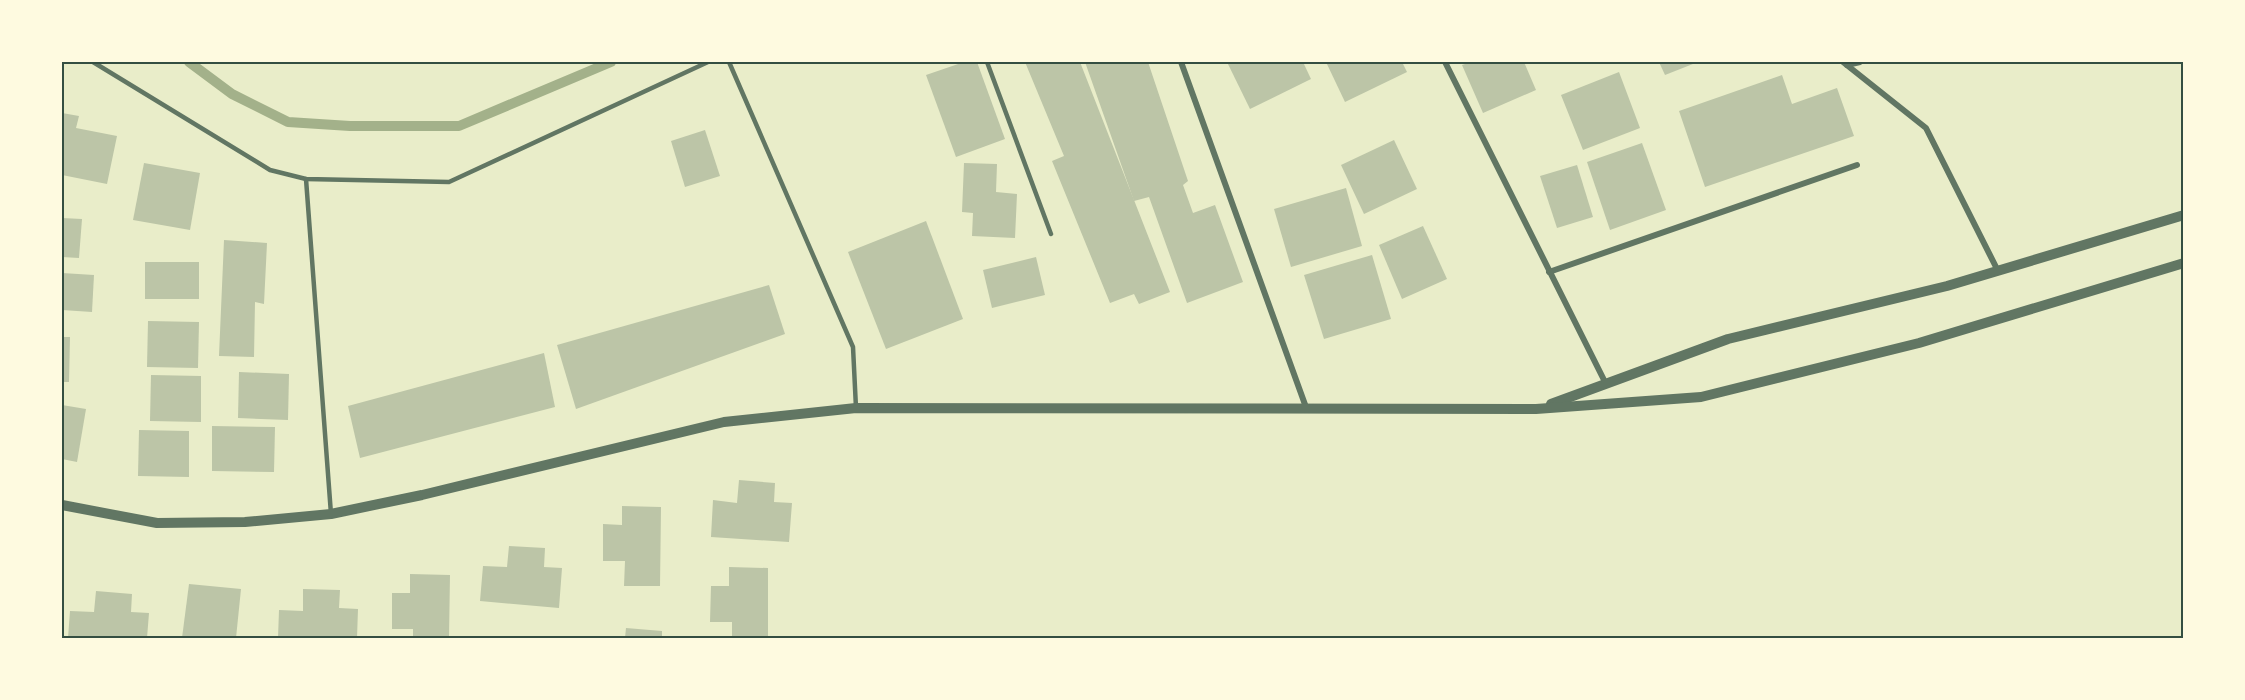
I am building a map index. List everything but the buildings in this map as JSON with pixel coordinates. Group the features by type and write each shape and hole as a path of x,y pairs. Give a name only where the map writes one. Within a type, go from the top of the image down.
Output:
{"street":[{"path":"1181,62 1307,410"},
{"path":"1445,62 1606,384"},
{"path":"1845,63 1860,62"},
{"path":"1845,63 1926,128 1998,271"},
{"path":"1550,272 1857,165"},
{"path":"1536,409 1728,339 1947,286 2184,215"},
{"path":"62,505 157,523 245,522 331,514 422,495 724,422 856,408 1536,409 1701,397 1920,343 2184,263"}],"lane":[{"path":"93,62 270,170 306,179 449,182 708,62"},
{"path":"729,62 853,347 856,408"},
{"path":"987,62 1052,234"},
{"path":"306,179 331,514"}],"waterway":[{"path":"189,62 232,94 288,122 350,126 459,126 611,62"}]}
